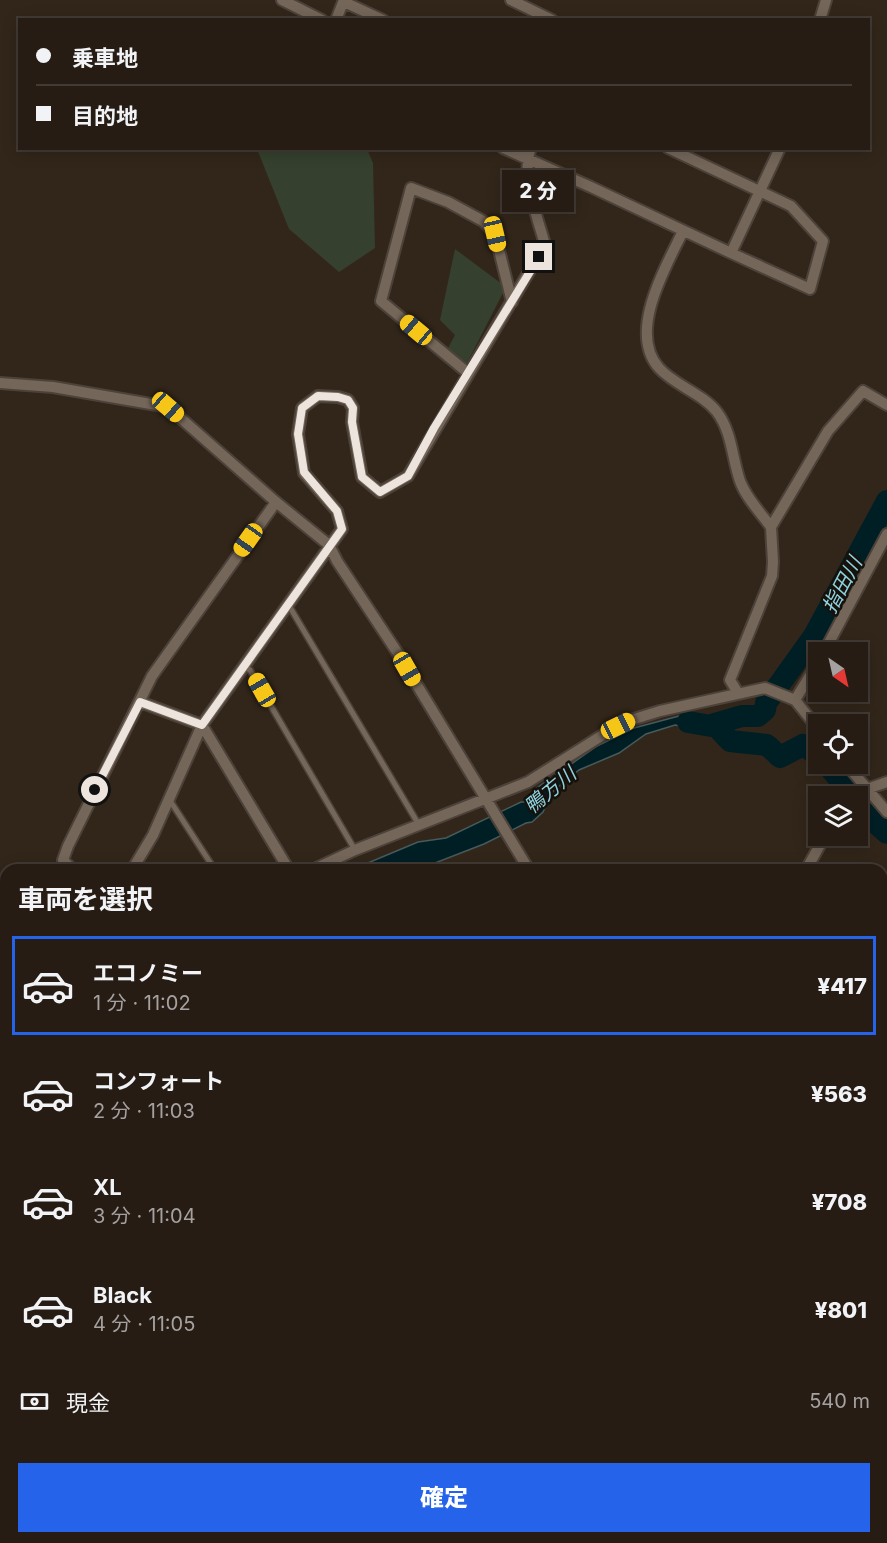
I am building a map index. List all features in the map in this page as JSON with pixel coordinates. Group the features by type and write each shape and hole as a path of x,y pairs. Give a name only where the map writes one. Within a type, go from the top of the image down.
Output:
{"street":[{"path":"282,0 318,18"},
{"path":"511,0 548,18"},
{"path":"821,18 826,0"},
{"path":"337,18 344,1 379,18"},
{"path":"507,150 810,290 823,241 791,206 672,150"},
{"path":"136,864 153,836 202,725 342,529 337,511 304,472 298,434 302,408 318,396 348,400 353,408 352,422 362,477 380,492 408,476 545,245 526,160 530,150"},
{"path":"732,253 779,150"},
{"path":"468,373 381,301 411,188 448,202 483,222 495,234 512,302"},
{"path":"682,231 653,297 645,330 648,352 659,368 716,411 727,429 741,484 771,527 772,576 730,680 738,693"},
{"path":"0,383 53,387 168,407 276,502 329,545 525,864"},
{"path":"771,527 828,431 863,391 887,405"},
{"path":"67,864 63,860 68,846 152,676 276,502"},
{"path":"829,642 887,534"},
{"path":"791,699 808,677"},
{"path":"325,864 485,797 528,782 631,720 765,688 791,699 808,718"},
{"path":"140,702 202,725 285,864"},
{"path":"868,791 887,782"},
{"path":"868,798 887,812"},
{"path":"809,864 819,846"}],"lane":[{"path":"288,604 420,826"},
{"path":"244,666 250,670 355,850"},
{"path":"169,799 211,864"}],"green space":[{"path":"257,150 367,150 373,163 375,248 339,272 289,229"},
{"path":"455,249 506,287 467,363 446,352 455,335 440,320"}],"water":[{"path":"679,716 716,720 716,731 704,727 691,728 675,725 646,734 619,753 579,770 552,792 543,812 532,822 484,844 435,863 365,864 418,842 446,838 521,802 531,802 534,799 534,790 597,746 634,728"}],"waterway":[{"name":"指田川","path":"711,725 742,716 758,716 765,710 766,703 814,636 887,501"},
{"name":"鴨方川","path":"688,722 717,727 730,741 767,745 780,757 803,745 808,748"},
{"name":"鴨方川","path":"835,774 845,786"},
{"name":"鴨方川","path":"868,816 887,833"}],"route":[{"path":"95,790 140,702 202,725 342,529 337,511 304,472 298,434 302,408 318,396 348,400 353,408 352,422 362,477 380,492 408,476 434,428 539,257"}]}
